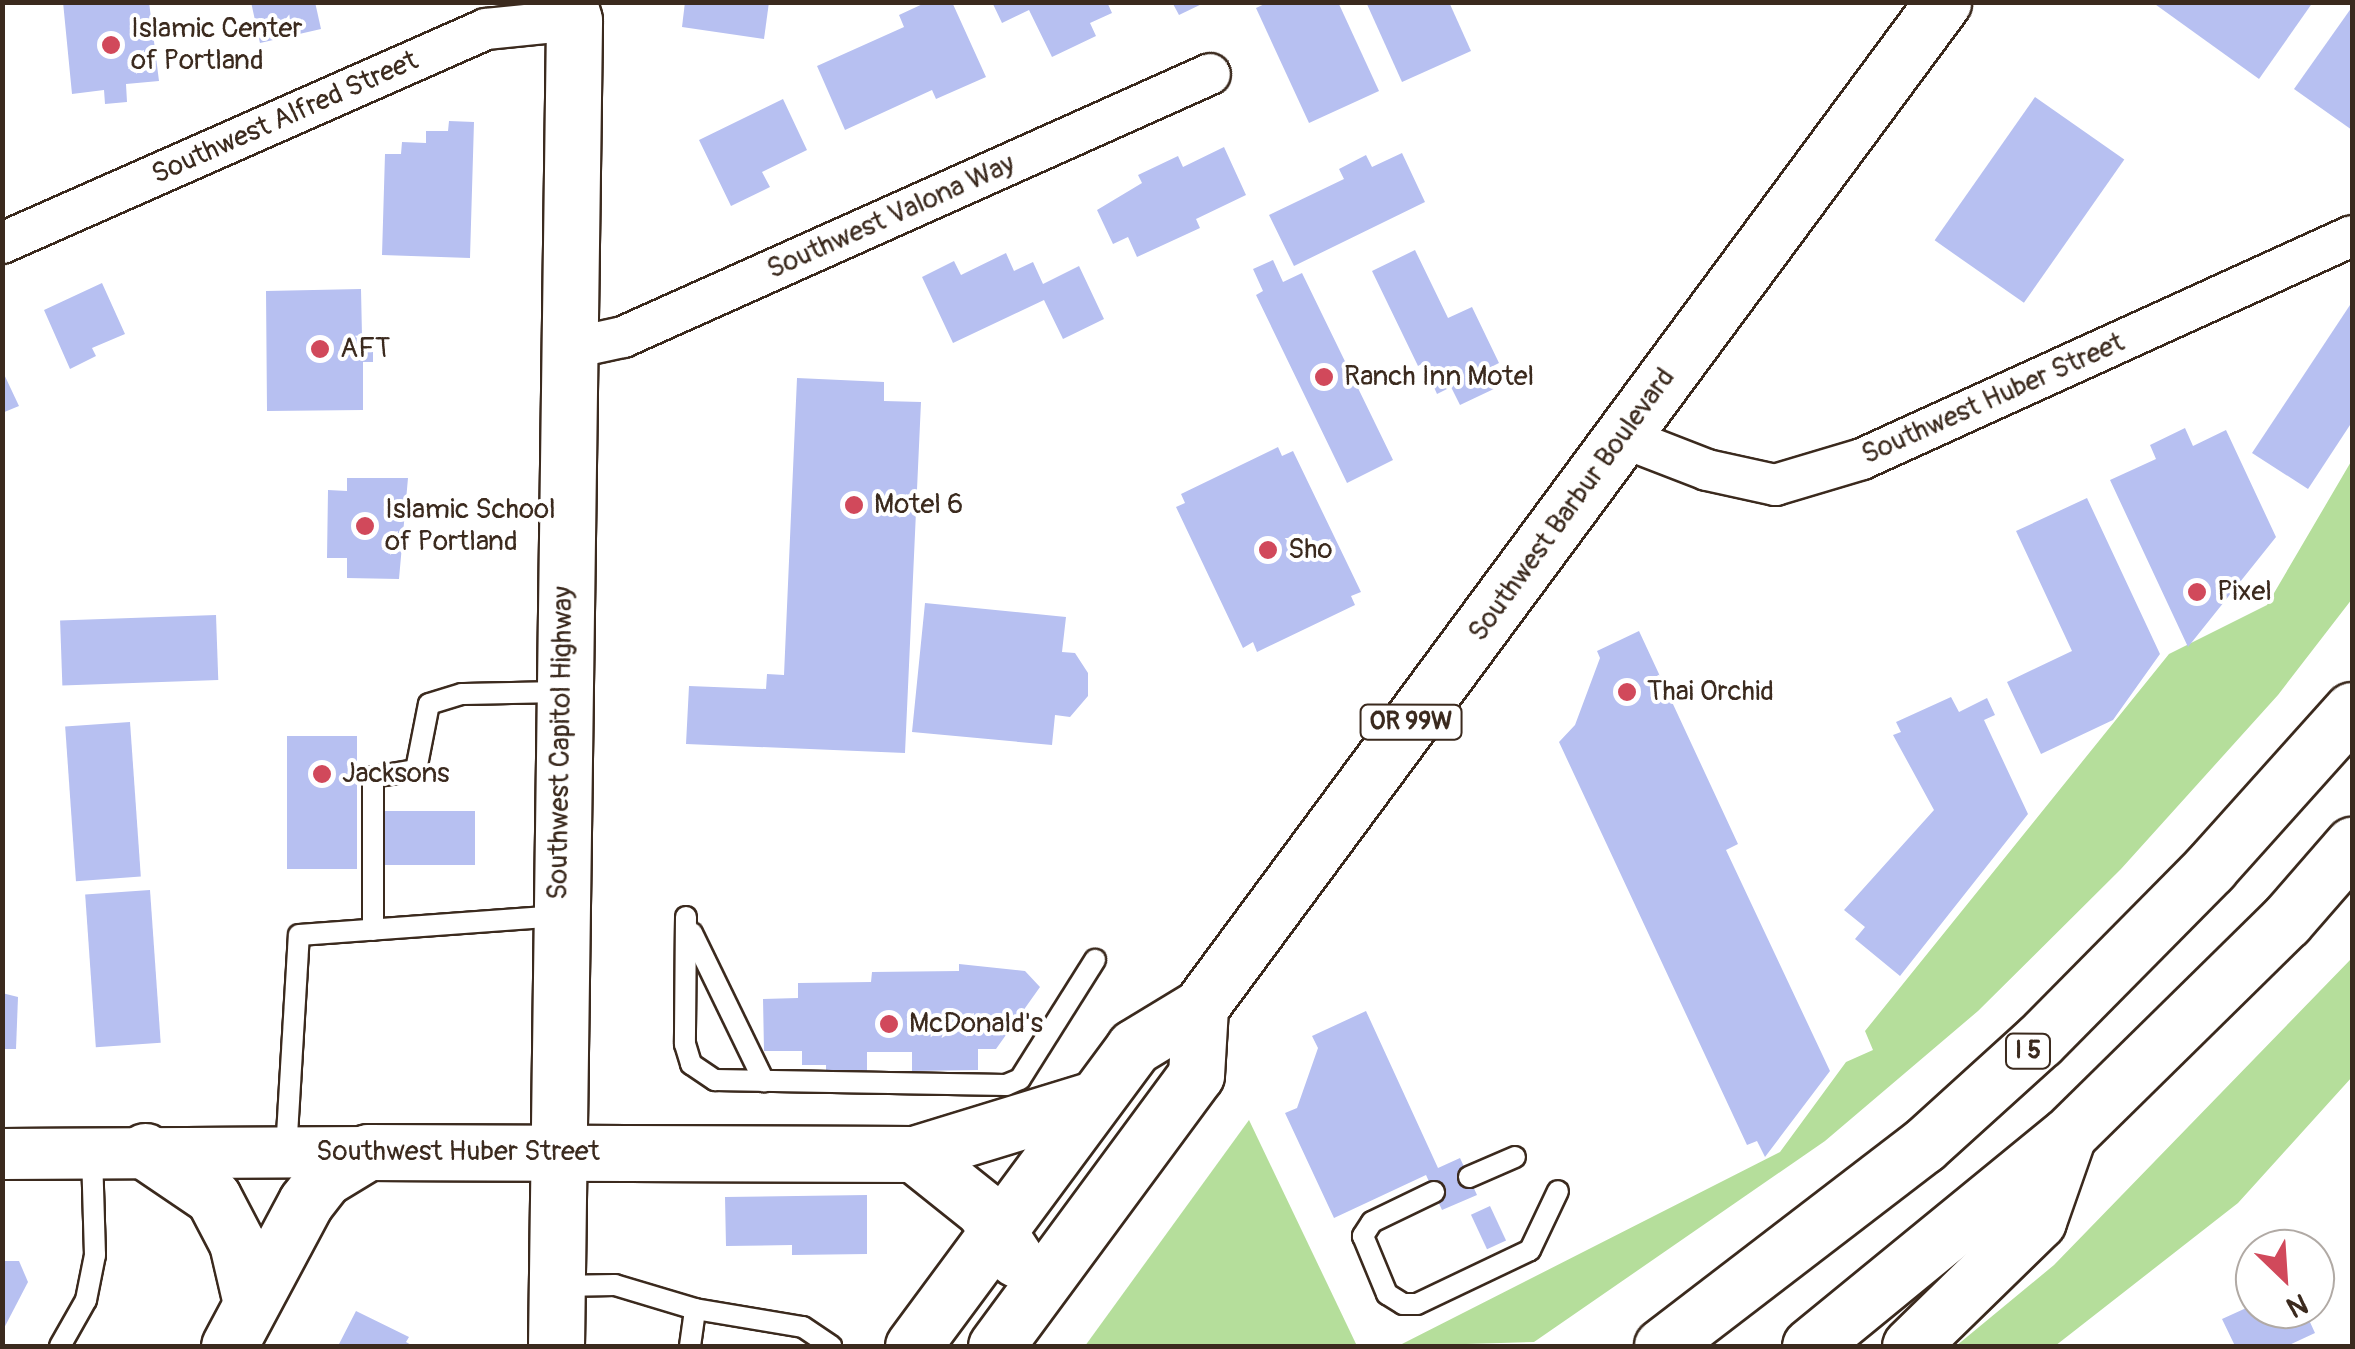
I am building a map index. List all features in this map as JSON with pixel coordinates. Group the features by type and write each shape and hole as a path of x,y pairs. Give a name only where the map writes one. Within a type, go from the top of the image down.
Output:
{"main road":[{"name":"Southwest Barbur Boulevard","path":"912,1346 1091,1100 1134,1048 1200,1007 1943,2"},
{"name":"Southwest Capitol Highway","path":"556,1346 561,692 576,8"},
{"name":"I 5","path":"1662,1346 1924,1146 2026,1053 2210,868 2352,710"},
{"path":"1810,1346 2068,1134 2286,921 2352,844"},
{"path":"997,1344 1196,1074 1200,1007"},
{"path":"997,1344 1000,1301 1017,1272 998,1226 914,1154 970,1132 1022,1125 1091,1100"},
{"path":"1910,1346 2038,1221 2068,1134"},
{"path":"118,1151 213,1197 236,1243 240,1325"},
{"path":"240,1325 306,1202 326,1178 368,1152"},
{"name":"Southwest Huber Street","path":"368,1152 914,1154"}],"street":[{"name":"Southwest Alfred Street","path":"3,242 486,30 576,8"},
{"name":"Southwest Valona Way","path":"568,349 622,337 1210,74"},
{"name":"Southwest Huber Street","path":"1622,437 1708,470 1775,485 1862,459 2352,236"},
{"name":"Southwest Huber Street","path":"2,1154 368,1152"}],"lane":[{"path":"373,930 373,778 416,770 429,704 462,694 561,692"},
{"path":"286,1152 299,935 559,916"},
{"path":"764,1081 714,990 686,917 685,1044 691,1064 715,1080 764,1081 1006,1085 1020,1080 1095,960"},
{"path":"60,1346 86,1300 118,1151"},
{"path":"1469,1177 1515,1157"},
{"path":"1434,1192 1372,1222 1363,1236 1386,1294 1403,1304 1530,1250 1558,1191"},
{"path":"556,1286 615,1285 695,1309 803,1328 832,1346"},
{"path":"690,1346 695,1309"}],"green space":[{"path":"2352,460 2352,599 2278,695 2121,869 1978,1011 1825,1141 1534,1342 1398,1346 1780,1152 1846,1062 1873,1050 1865,1031 2169,654 2267,605"},
{"path":"2352,958 2352,1077 2238,1203 2055,1346 1956,1346 2054,1265"},
{"path":"1249,1120 1357,1346 1085,1346"}],"building":[{"name":"Islamic Center of Portland","path":"63,2 149,2 159,81 126,84 127,102 105,104 104,90 72,94"},
{"path":"251,2 315,2 321,29 260,43"},
{"path":"685,2 769,2 764,39 682,27"},
{"path":"927,2 952,2 986,77 936,99 932,90 845,130 817,66 904,27 899,15"},
{"path":"992,2 1107,2 1112,13 1090,23 1096,36 1052,57 1029,10 1002,23"},
{"path":"1172,2 1206,2 1179,15"},
{"path":"1269,2 1338,2 1379,91 1309,123 1256,8"},
{"path":"1366,2 1449,2 1471,51 1402,82"},
{"path":"2152,2 2313,2 2259,79"},
{"path":"2352,7 2352,130 2294,89"},
{"path":"2035,97 2124,160 2024,303 1935,240"},
{"path":"783,99 807,150 762,172 770,187 731,206 699,140"},
{"path":"449,121 474,122 470,258 382,255 385,154 401,154 402,142 426,143 426,131 448,131"},
{"path":"1224,147 1246,195 1196,219 1200,228 1137,257 1128,237 1113,244 1097,210 1142,183 1138,175 1178,156 1183,167"},
{"path":"1402,153 1425,202 1294,266 1269,215 1344,179 1339,169 1366,155 1372,167"},
{"name":"Ranch Inn Motel","path":"1415,250 1448,318 1472,307 1499,363 1489,368 1498,387 1460,405 1451,387 1437,394 1423,363 1418,366 1372,271"},
{"path":"1006,253 1014,271 1033,262 1043,284 1079,266 1104,319 1063,339 1044,300 953,343 922,277 954,261 961,275"},
{"name":"Ranch Inn Motel","path":"1273,260 1283,282 1302,273 1393,460 1347,483 1256,295 1263,291 1253,269"},
{"path":"102,283 125,334 92,348 96,356 70,369 44,310"},
{"name":"AFT","path":"361,289 362,336 373,336 373,362 363,362 363,410 267,411 266,291"},
{"path":"2352,302 2352,422 2308,489 2252,453"},
{"path":"2,370 19,406 2,413"},
{"name":"Motel 6","path":"797,378 884,382 884,401 921,402 905,753 686,744 689,686 766,689 767,674 784,675"},
{"name":"Pixel","path":"2185,428 2193,446 2226,430 2276,537 2188,647 2110,480 2156,459 2150,445"},
{"name":"Sho","path":"1278,447 1282,456 1293,451 1361,592 1351,596 1355,605 1257,652 1253,642 1243,648 1176,507 1185,503 1181,494"},
{"path":"347,478 408,478 399,579 347,578 347,558 327,558 328,490 347,491"},
{"path":"2087,498 2160,654 2113,720 2041,754 2007,682 2072,651 2016,531"},
{"path":"925,603 1066,617 1062,652 1075,653 1088,673 1088,696 1070,717 1055,715 1052,745 912,732"},
{"path":"216,615 218,680 62,685 60,620"},
{"path":"1639,631 1738,844 1726,850 1830,1071 1765,1157 1757,1141 1747,1145 1559,742 1575,725 1600,658 1597,651"},
{"path":"1951,697 1959,712 1987,698 1995,715 1984,720 2028,814 1900,976 1855,939 1865,927 1844,910 1934,810 1893,735 1901,732 1896,722"},
{"path":"130,722 141,877 76,881 65,727"},
{"name":"Jacksons","path":"287,736 357,736 357,869 287,869"},
{"path":"384,811 475,811 475,865 384,865"},
{"path":"150,890 161,1043 96,1047 85,895"},
{"name":"McDonald's","path":"959,964 1025,971 1040,987 996,1049 978,1049 978,1070 912,1071 912,1052 867,1052 867,1072 826,1072 826,1065 802,1065 802,1051 764,1051 763,999 798,998 798,983 871,982 872,972 959,971"},
{"path":"2,993 18,997 16,1049 2,1049"},
{"path":"1366,1011 1438,1168 1460,1158 1477,1195 1442,1210 1426,1175 1334,1218 1285,1113 1297,1108 1318,1048 1312,1036"},
{"path":"867,1195 867,1254 792,1255 792,1245 726,1246 725,1197"},
{"path":"1490,1206 1506,1240 1487,1249 1471,1215"},
{"path":"2,1261 19,1261 28,1282 2,1332"},
{"path":"356,1311 409,1337 406,1342 413,1346 338,1346"},
{"path":"2235,1313 2235,1329 2313,1329 2315,1333 2287,1346 2235,1346 2222,1319"}],"place":[{"name":"Islamic Center of Portland","path":"111,45"},
{"name":"AFT","path":"320,349"},
{"name":"Ranch Inn Motel","path":"1324,377"},
{"name":"Motel 6","path":"854,505"},
{"name":"Islamic School of Portland","path":"365,526"},
{"name":"Sho","path":"1268,550"},
{"name":"Pixel","path":"2197,592"},
{"name":"Thai Orchid","path":"1627,692"},
{"name":"Jacksons","path":"322,774"},
{"name":"McDonald's","path":"889,1024"}]}
